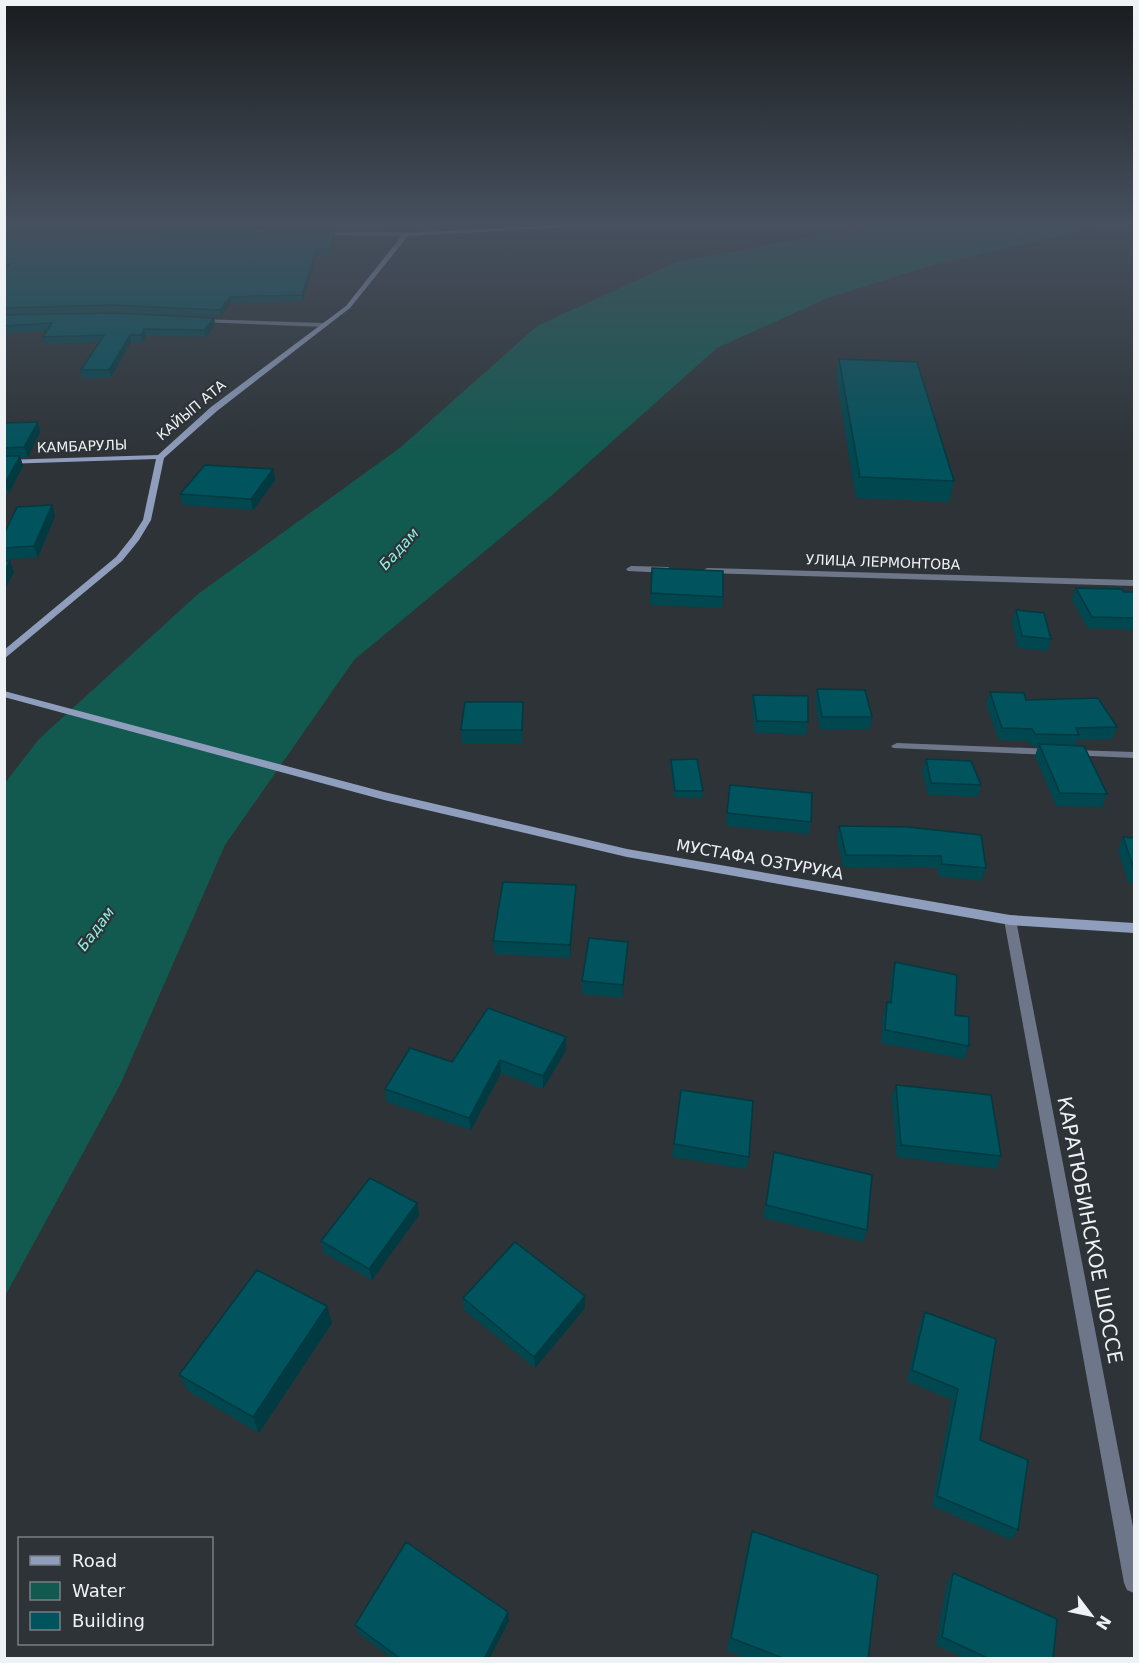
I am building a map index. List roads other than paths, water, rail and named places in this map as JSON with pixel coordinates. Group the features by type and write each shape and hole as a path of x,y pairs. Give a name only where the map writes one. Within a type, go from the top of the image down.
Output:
{"street":[{"name":"КАЙЫП АТА","path":"4,656 119,559 136,538 147,520 160,457 214,409 351,303"},
{"path":"195,320 324,325"},
{"name":"КАМБАРУЛЫ","path":"4,462 160,457"},
{"path":"631,569 679,570"},
{"name":"УЛИЦА ЛЕРМОНТОВА","path":"691,571 1134,583"},
{"name":"МУСТАФА ОЗТУРУКА","path":"4,694 384,796 627,853 1010,920 1134,928"},
{"path":"897,747 1134,755"},
{"name":"КАРАТЮБИНСКОЕ ШОССЕ","path":"1010,920 1134,1582"}],"water":[{"name":"Бадам","path":"588,303 818,303 717,348 551,496 354,660 225,845 120,1085 5,1296 5,783 39,739 198,594 401,447 537,326"}]}
